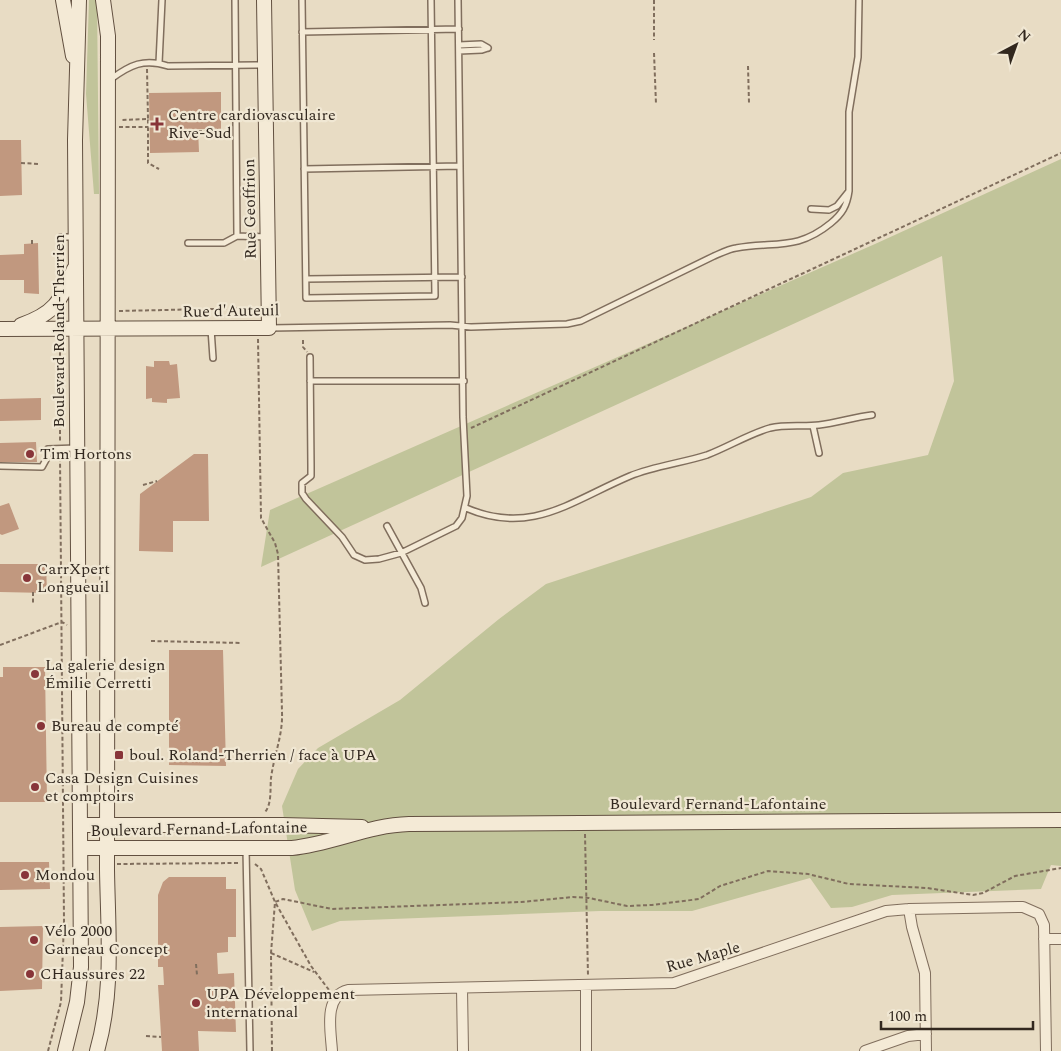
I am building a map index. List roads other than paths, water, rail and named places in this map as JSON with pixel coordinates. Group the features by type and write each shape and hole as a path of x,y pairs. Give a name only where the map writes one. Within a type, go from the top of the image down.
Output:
{"main road":[{"path":"63,0 77,71"},
{"name":"Boulevard Roland-Therrien","path":"65,1051 78,1002 81,967 76,237 79,0"},
{"path":"97,1051 105,1019 109,985 108,36 103,0"},
{"path":"108,36 114,0"},
{"name":"Rue Geoffrion","path":"264,0 269,328"},
{"path":"4,329 42,317 50,311 61,299 77,261"},
{"name":"Rue d'Auteuil","path":"4,329 269,328"},
{"name":"Boulevard Fernand-Lafontaine","path":"80,825 282,825 375,828 409,824 1061,820"},
{"name":"Boulevard Fernand-Lafontaine","path":"80,848 286,848 316,845 375,828"}],"street":[{"name":"Rue Maple","path":"332,1051 332,1006 336,997 344,991 587,982 680,982 879,914 909,909 1029,908 1042,918 1046,1051"},
{"path":"909,909 912,927 924,966 926,1051"},
{"path":"1044,940 1061,939"},
{"path":"586,1051 587,982"},
{"path":"462,988 463,1051"},
{"path":"865,1051 908,1036 926,1034"}],"lane":[{"path":"159,63 162,0"},
{"path":"235,0 237,236"},
{"path":"302,0 306,298 436,296 431,0"},
{"path":"310,356 310,476 302,482 302,493 342,537 354,555 371,561 401,553 456,526 466,508 458,0"},
{"name":"Rue d'Auteuil","path":"269,328 462,327 567,324 581,321 735,248 799,242 816,236 839,216 848,205 849,112 858,57 859,0"},
{"path":"302,32 459,29"},
{"path":"108,81 131,65 159,63 168,66 265,65"},
{"path":"304,169 460,166"},
{"path":"811,210 829,210 838,206 848,191"},
{"path":"188,243 224,243 237,236 268,237"},
{"path":"60,237 76,237"},
{"path":"306,278 462,277"},
{"path":"211,329 213,358"},
{"path":"310,381 464,382"},
{"path":"466,508 495,518 518,520 532,517 572,504 639,473 705,455 769,429 813,426 872,415"},
{"path":"813,426 819,453"},
{"path":"0,466 42,466 48,456 48,448 78,448"},
{"path":"388,526 421,588 425,603"},
{"path":"246,849 250,1051"}],"place":[{"name":"Centre cardiovasculaire Rive-Sud","path":"157,124"},
{"name":"Tim Hortons","path":"30,454"},
{"name":"CarrXpert Longueuil","path":"27,578"},
{"name":"La galerie design Émilie Cerretti","path":"35,674"},
{"name":"Bureau de compté","path":"41,726"},
{"name":"boul. Roland-Therrien / face à UPA","path":"119,755"},
{"name":"Casa Design Cuisines et comptoirs","path":"35,787"},
{"name":"Mondou","path":"25,875"},
{"name":"Vélo 2000 Garneau Concept","path":"34,940"},
{"name":"CHaussures 22","path":"30,974"},
{"name":"UPA Développement international","path":"196,1003"}]}
